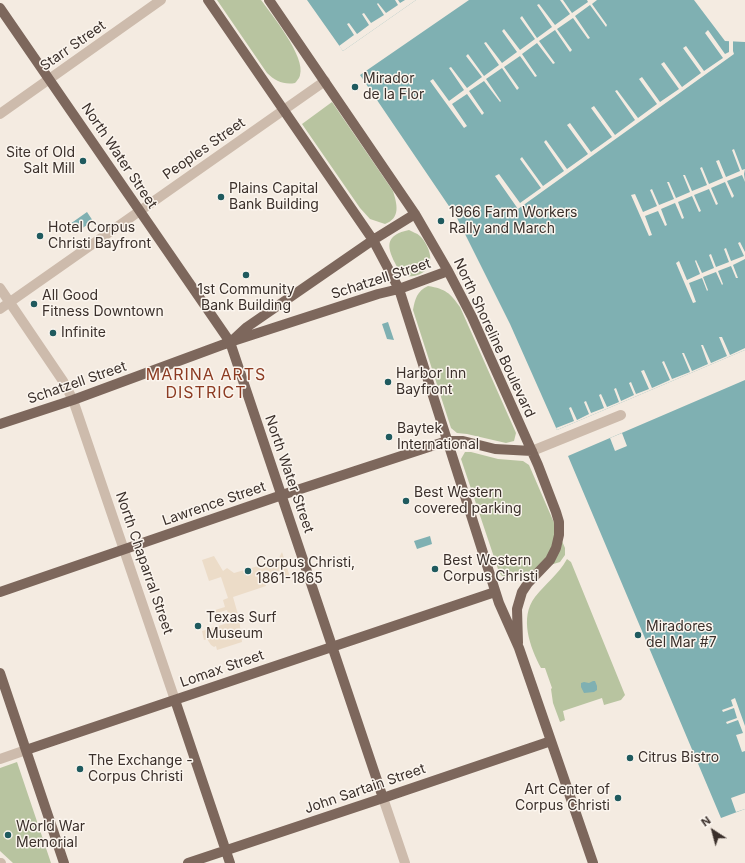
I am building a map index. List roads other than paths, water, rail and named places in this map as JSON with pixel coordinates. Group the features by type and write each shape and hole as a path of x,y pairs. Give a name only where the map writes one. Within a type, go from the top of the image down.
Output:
{"main road":[{"name":"North Shoreline Boulevard","path":"208,0 373,240 399,289 495,592 504,618 519,648 593,863"},
{"name":"North Shoreline Boulevard","path":"269,0 415,214 448,272 472,317 532,452 556,512 559,522 559,535 556,548 550,560 528,583 522,592 518,608 519,648"},
{"name":"North Water Street","path":"0,8 230,342 383,798"},
{"name":"Schatzell Street","path":"230,342 247,327 373,240 415,214"},
{"name":"Schatzell Street","path":"0,424 73,400 230,342 378,294 399,289 448,272"},
{"name":"Lawrence Street","path":"0,592 282,495 447,441 463,442 495,449 532,452"},
{"name":"Lomax Street","path":"26,750 495,592"},
{"path":"0,673 64,863"},
{"name":"North Chaparral Street","path":"175,700 230,863"},
{"name":"John Sartain Street","path":"188,863 551,741"}],"street":[{"name":"Starr Street","path":"0,114 161,0"},
{"name":"Peoples Street","path":"0,309 325,81"},
{"name":"North Chaparral Street","path":"0,288 63,381 73,400 125,549 175,700"},
{"path":"532,452 621,415"},
{"path":"0,759 26,750"},
{"name":"North Water Street","path":"383,798 405,863"}],"water":[{"path":"307,0 416,0 343,51"},
{"path":"469,0 694,0 725,41 745,42 745,350 557,430 510,324 457,218 360,75"},
{"path":"87,212 93,221 75,233 70,224"},
{"path":"388,322 394,340 387,339 382,324"},
{"path":"745,380 745,809 721,818 568,456"},
{"path":"430,536 432,544 417,549 414,541"},
{"path":"595,681 597,690 594,692 584,693 581,683 589,683"}],"place":[{"name":"Mirador de la Flor","path":"355,87"},
{"name":"Site of Old Salt Mill","path":"83,161"},
{"name":"Plains Capital Bank Building","path":"221,197"},
{"name":"1966 Farm Workers Rally and March","path":"441,221"},
{"name":"Hotel Corpus Christi Bayfront","path":"40,236"},
{"name":"1st Community Bank Building","path":"246,275"},
{"name":"All Good Fitness Downtown","path":"34,304"},
{"name":"Infinite","path":"53,333"},
{"name":"Harbor Inn Bayfront","path":"388,382"},
{"name":"Baytek International","path":"389,437"},
{"name":"Best Western covered parking","path":"406,501"},
{"name":"Best Western Corpus Christi","path":"435,569"},
{"name":"Corpus Christi, 1861-1865","path":"248,571"},
{"name":"Texas Surf Museum","path":"198,626"},
{"name":"Miradores del Mar #7","path":"638,635"},
{"name":"Citrus Bistro","path":"630,758"},
{"name":"The Exchange - Corpus Christi","path":"80,769"},
{"name":"Art Center of Corpus Christi","path":"618,798"},
{"name":"World War Memorial","path":"8,835"}],"district":[{"name":"MARINA ARTS DISTRICT","path":"206,384"}]}
